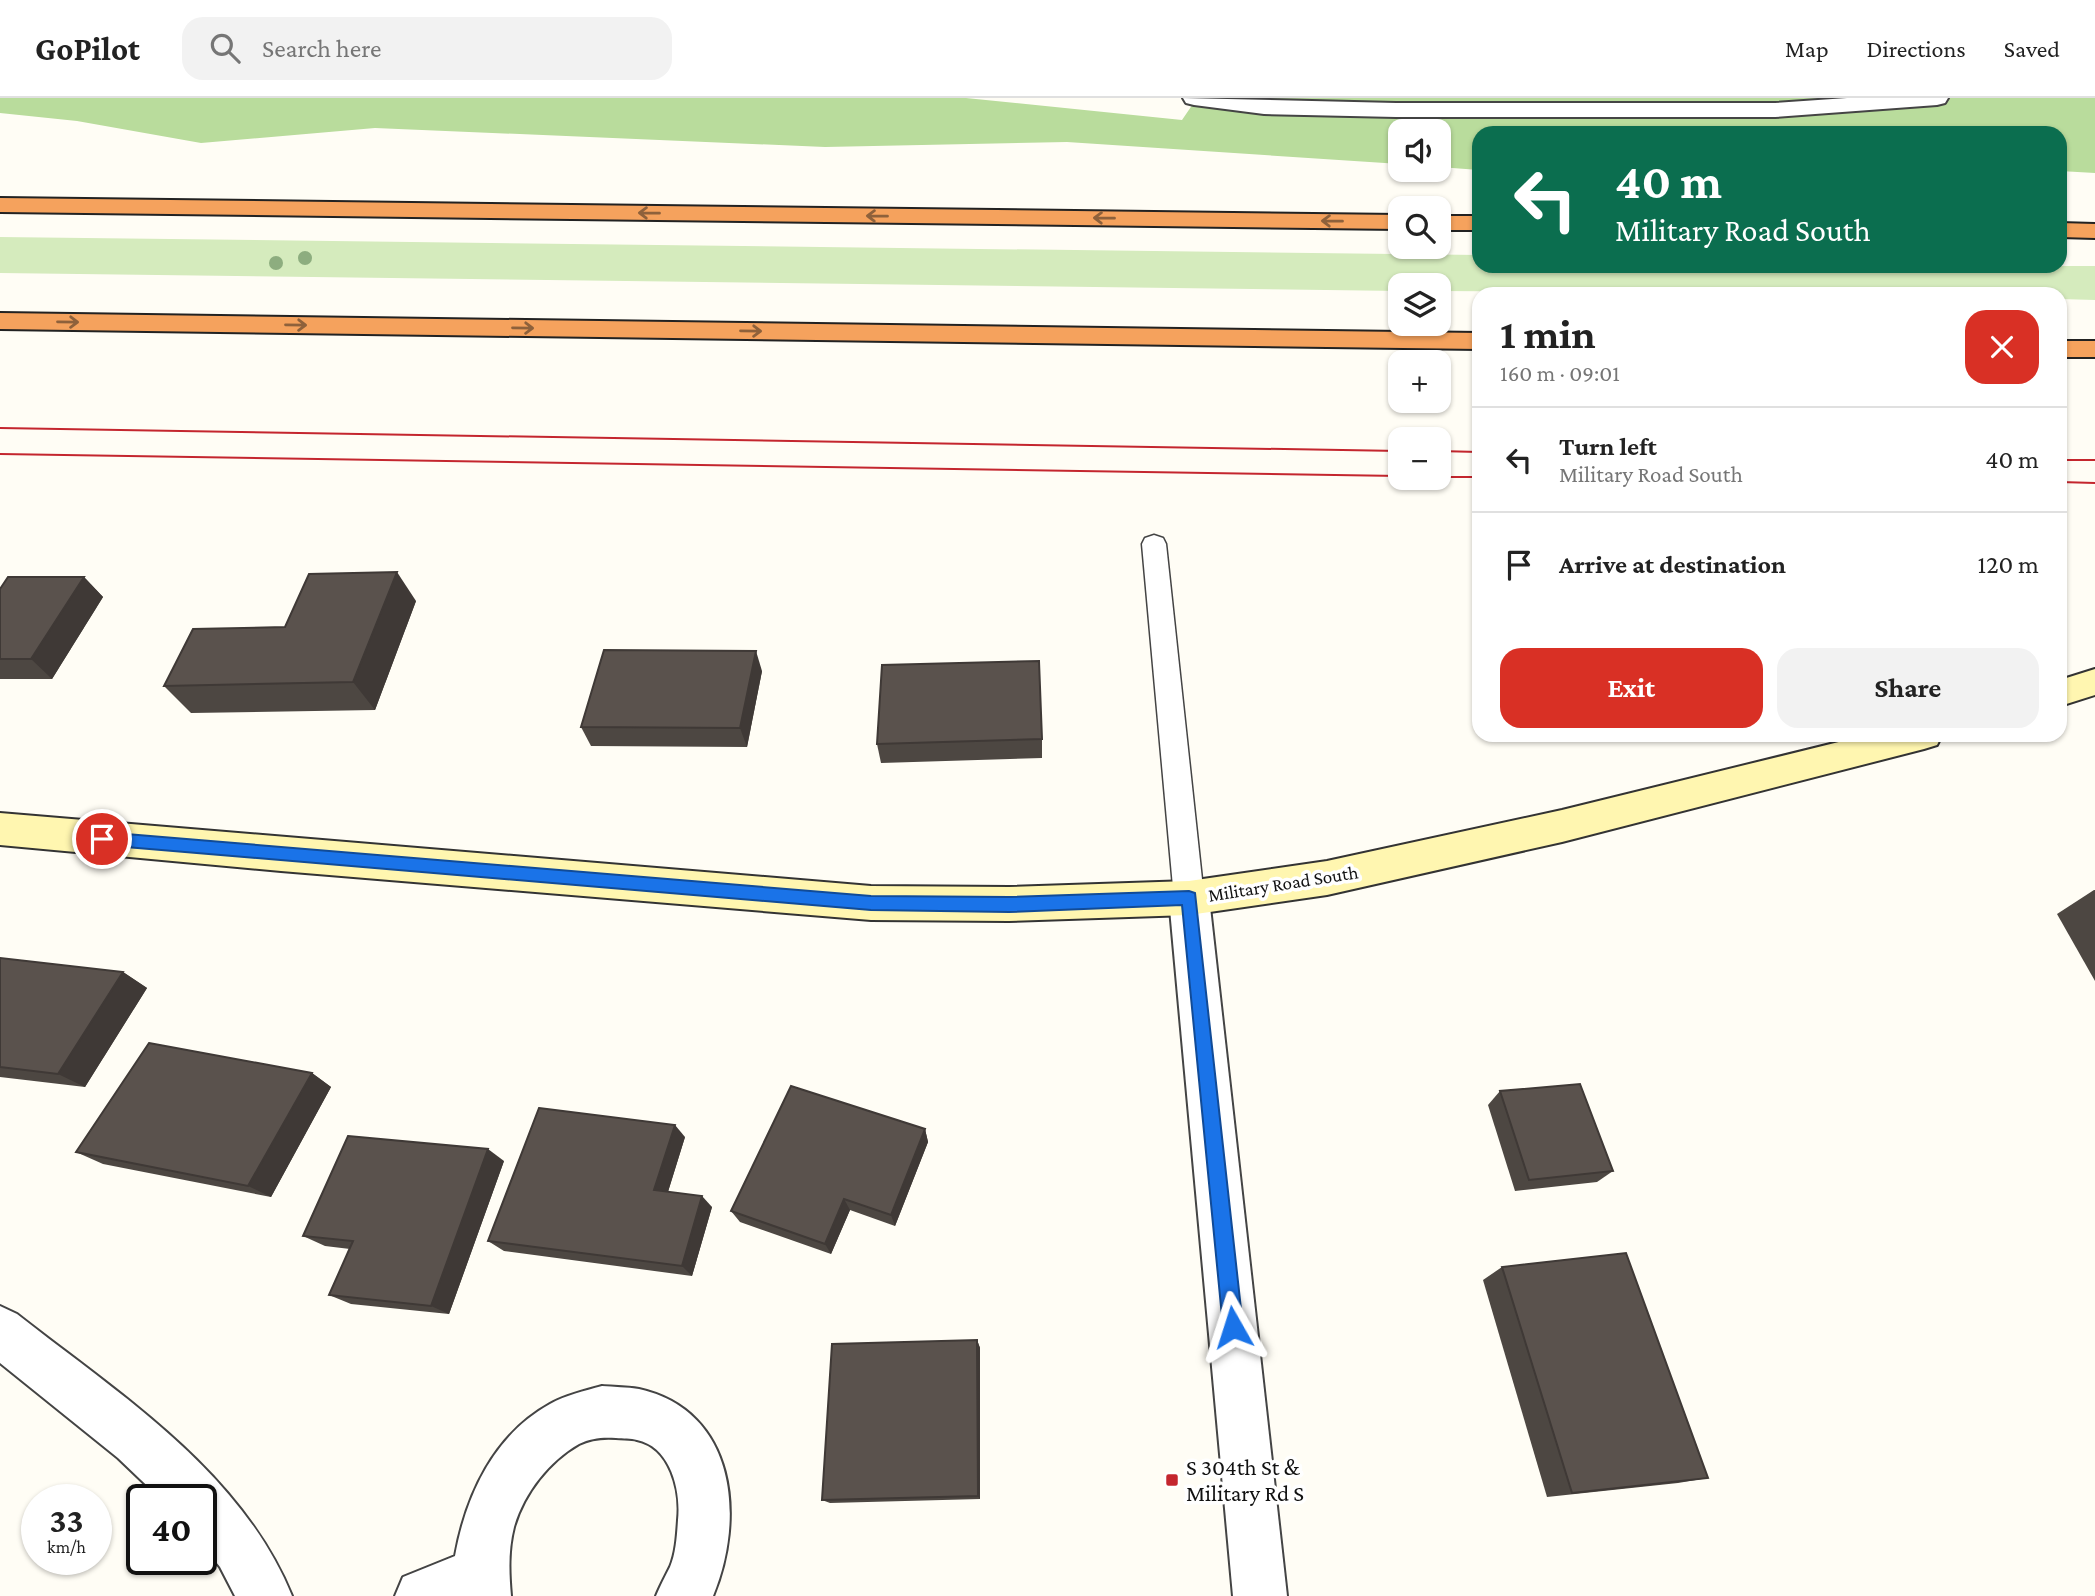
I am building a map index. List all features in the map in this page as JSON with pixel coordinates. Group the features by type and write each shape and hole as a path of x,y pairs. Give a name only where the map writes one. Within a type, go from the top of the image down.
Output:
{"highway":[{"path":"0,205 1388,222"},
{"path":"1451,223 1472,223"},
{"path":"2067,230 2095,231"},
{"path":"0,321 1472,341"},
{"path":"2067,349 2095,349"}],"main road":[{"path":"2067,691 2095,682"},
{"name":"Military Road South","path":"0,829 281,855 871,903 1009,904 1189,898 1327,878 1562,826 1896,742"}],"street":[{"path":"1195,98 1264,107 1396,110 1775,110 1937,98"},
{"path":"1189,898 1260,1596"},
{"path":"0,1331 135,1440 183,1484"},
{"path":"422,1596 481,1585 484,1533 498,1493 523,1457 553,1431 587,1415 621,1411 653,1418 679,1437 698,1466 706,1504 703,1547 683,1596"},
{"path":"217,1520 239,1548 265,1596"}],"lane":[{"path":"1154,544 1189,898"}],"green space":[{"path":"0,98 966,98 1182,120 1197,98 2095,98 2095,173 2067,171 2067,126 1472,126 1472,169 1451,168 1451,119 1388,119 1388,163 1067,142 825,147 375,128 201,143 77,121 0,113"},
{"path":"0,237 1388,254 1388,259 1451,259 1451,255 1472,255 1472,273 2067,273 2067,266 2095,266 2095,300 2067,299 2067,287 1472,287 1472,291 1451,291 1451,273 1388,273 1388,291 0,273"}],"building":[{"path":"397,572 353,682 164,686 193,629 285,627 309,574"},
{"path":"8,577 84,577 31,659 0,659 0,589"},
{"path":"604,650 756,651 740,728 581,727"},
{"path":"1039,661 1042,739 877,744 882,665"},
{"path":"0,958 123,972 58,1074 0,1067"},
{"path":"149,1043 312,1073 248,1186 76,1152"},
{"path":"1580,1084 1613,1171 1529,1180 1500,1091"},
{"path":"791,1086 925,1129 891,1215 844,1199 825,1244 731,1211"},
{"path":"539,1108 675,1125 654,1190 702,1196 682,1266 488,1241"},
{"path":"348,1136 488,1149 431,1306 329,1295 353,1241 303,1236"},
{"path":"1626,1253 1708,1478 1572,1493 1502,1267"},
{"path":"977,1340 978,1496 822,1500 832,1344"}],"tram line":[{"path":"0,428 1388,451"},
{"path":"1451,451 1472,452"},
{"path":"0,454 1388,476"},
{"path":"2067,460 2095,460"},
{"path":"1451,477 1472,477"},
{"path":"2067,482 2095,483"}],"place":[{"name":"S 304th St & Military Rd S","path":"1172,1480"}],"route":[{"path":"102,839 871,903 1009,904 1189,898 1233,1327"}]}
